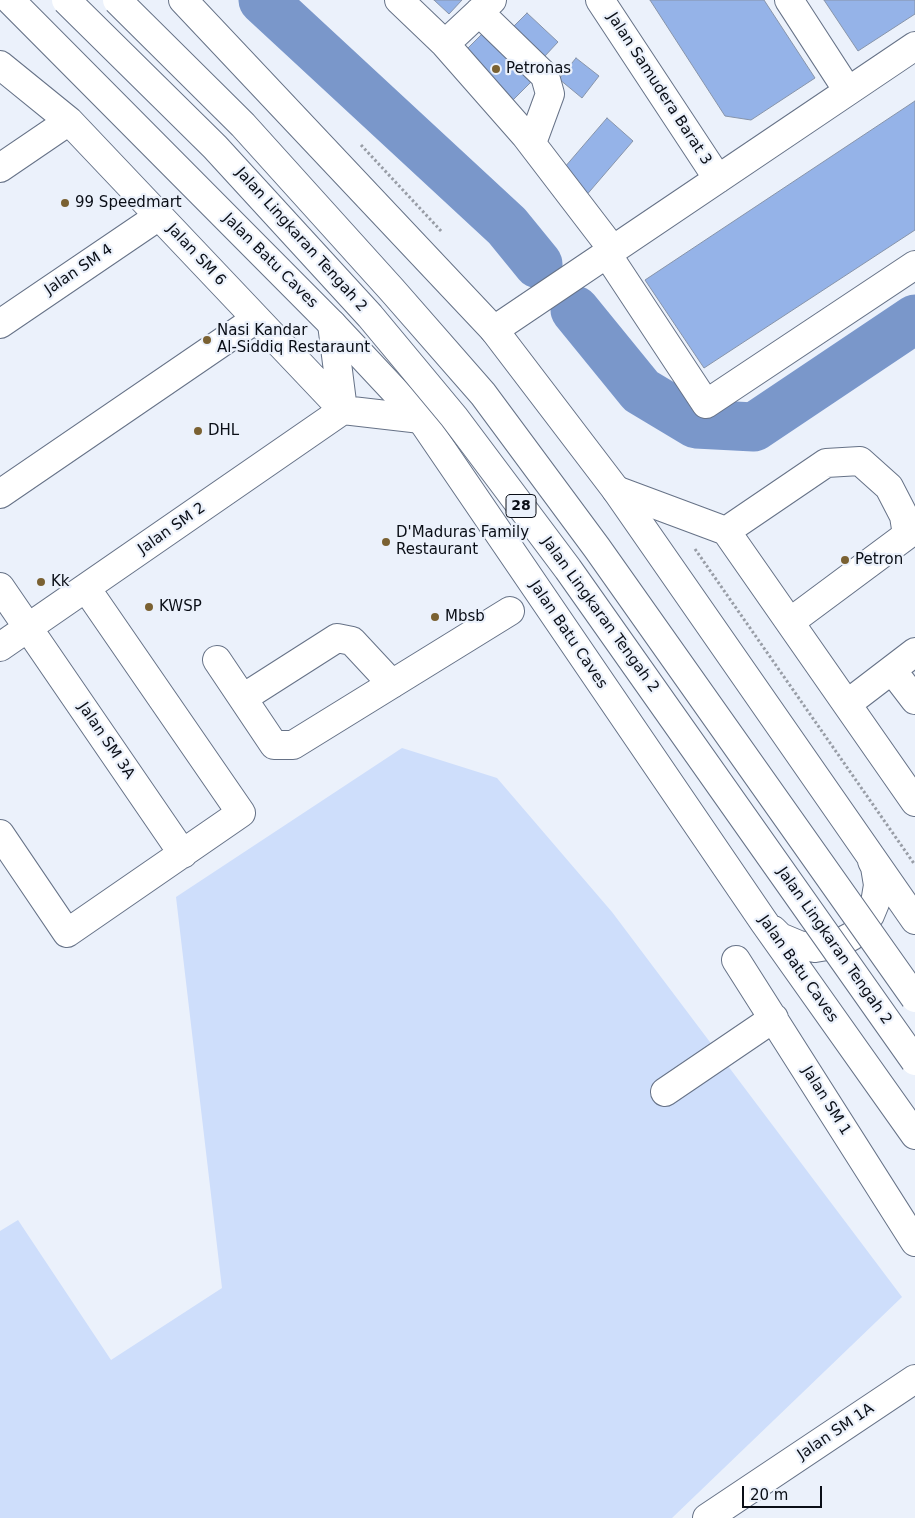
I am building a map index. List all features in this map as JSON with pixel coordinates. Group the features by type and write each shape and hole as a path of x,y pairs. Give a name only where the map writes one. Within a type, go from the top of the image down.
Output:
{"main road":[{"name":"Jalan Batu Caves","path":"10,0 332,324 421,419 764,922 915,1135"},
{"name":"Jalan Lingkaran Tengah 2","path":"66,0 216,147 370,316 454,417 568,569 915,1061"},
{"name":"28","path":"117,0 243,125 483,394 597,548 915,998"},
{"path":"183,0 494,330 616,490 915,920"},
{"path":"399,0 445,44 532,143 610,252 706,404 915,265"},
{"name":"Jalan Samudera Barat 3","path":"600,0 718,179"},
{"path":"789,0 848,91"},
{"path":"445,44 485,6 545,76 550,94 532,143"},
{"path":"494,330 915,46"},
{"name":"Jalan SM 6","path":"0,65 69,121 344,410"},
{"path":"0,168 69,121"},
{"name":"Jalan SM 4","path":"0,324 159,216"},
{"path":"0,494 256,319"},
{"path":"332,324 344,410 421,419"},
{"name":"Jalan SM 2","path":"0,647 344,410"},
{"path":"726,531 826,463 860,461 889,487 904,516 907,535 790,622"},
{"path":"616,490 726,531 915,802"},
{"name":"Jalan SM 3A","path":"0,587 183,854"},
{"path":"0,834 68,934 242,813 86,588"},
{"path":"217,660 274,746 292,744 510,611"},
{"path":"243,698 337,638 352,641 392,684"},
{"path":"847,704 915,652"},
{"path":"892,670 915,700"},
{"path":"764,922 780,937 799,945 815,948 839,943 852,936 863,926 875,903 878,885 875,867 868,851"},
{"name":"Jalan SM 1","path":"736,960 915,1242"},
{"path":"665,1092 774,1018"},
{"path":"854,1050 898,1099 915,1114"},
{"name":"Jalan SM 1A","path":"707,1518 915,1379"}],"shaded area":[{"path":"402,748 497,778 612,912 902,1297 672,1518 0,1518 0,1231 18,1220 111,1360 222,1288 176,897"}],"building":[{"path":"434,0 462,0 449,14"},
{"path":"650,0 764,0 815,78 751,120 725,116"},
{"path":"824,0 915,0 915,14 858,51"},
{"path":"527,13 558,42 544,57 513,27"},
{"name":"Petronas","path":"482,34 531,82 510,103 461,55"},
{"path":"576,58 599,76 582,98 559,79"},
{"path":"915,101 915,230 704,368 645,280"},
{"path":"607,118 633,141 584,198 558,175"}],"waterway":[{"path":"263,0 507,226 538,264"},
{"path":"575,310 641,391 696,424 754,427 915,319"}],"place":[{"name":"Petronas","path":"496,69"},
{"name":"99 Speedmart","path":"65,203"},
{"name":"Nasi Kandar Al-Siddiq Restaraunt","path":"207,340"},
{"name":"DHL","path":"198,431"},
{"name":"D'Maduras Family Restaurant","path":"386,542"},
{"name":"Petron","path":"845,560"},
{"name":"Kk","path":"41,582"},
{"name":"KWSP","path":"149,607"},
{"name":"Mbsb","path":"435,617"}]}
